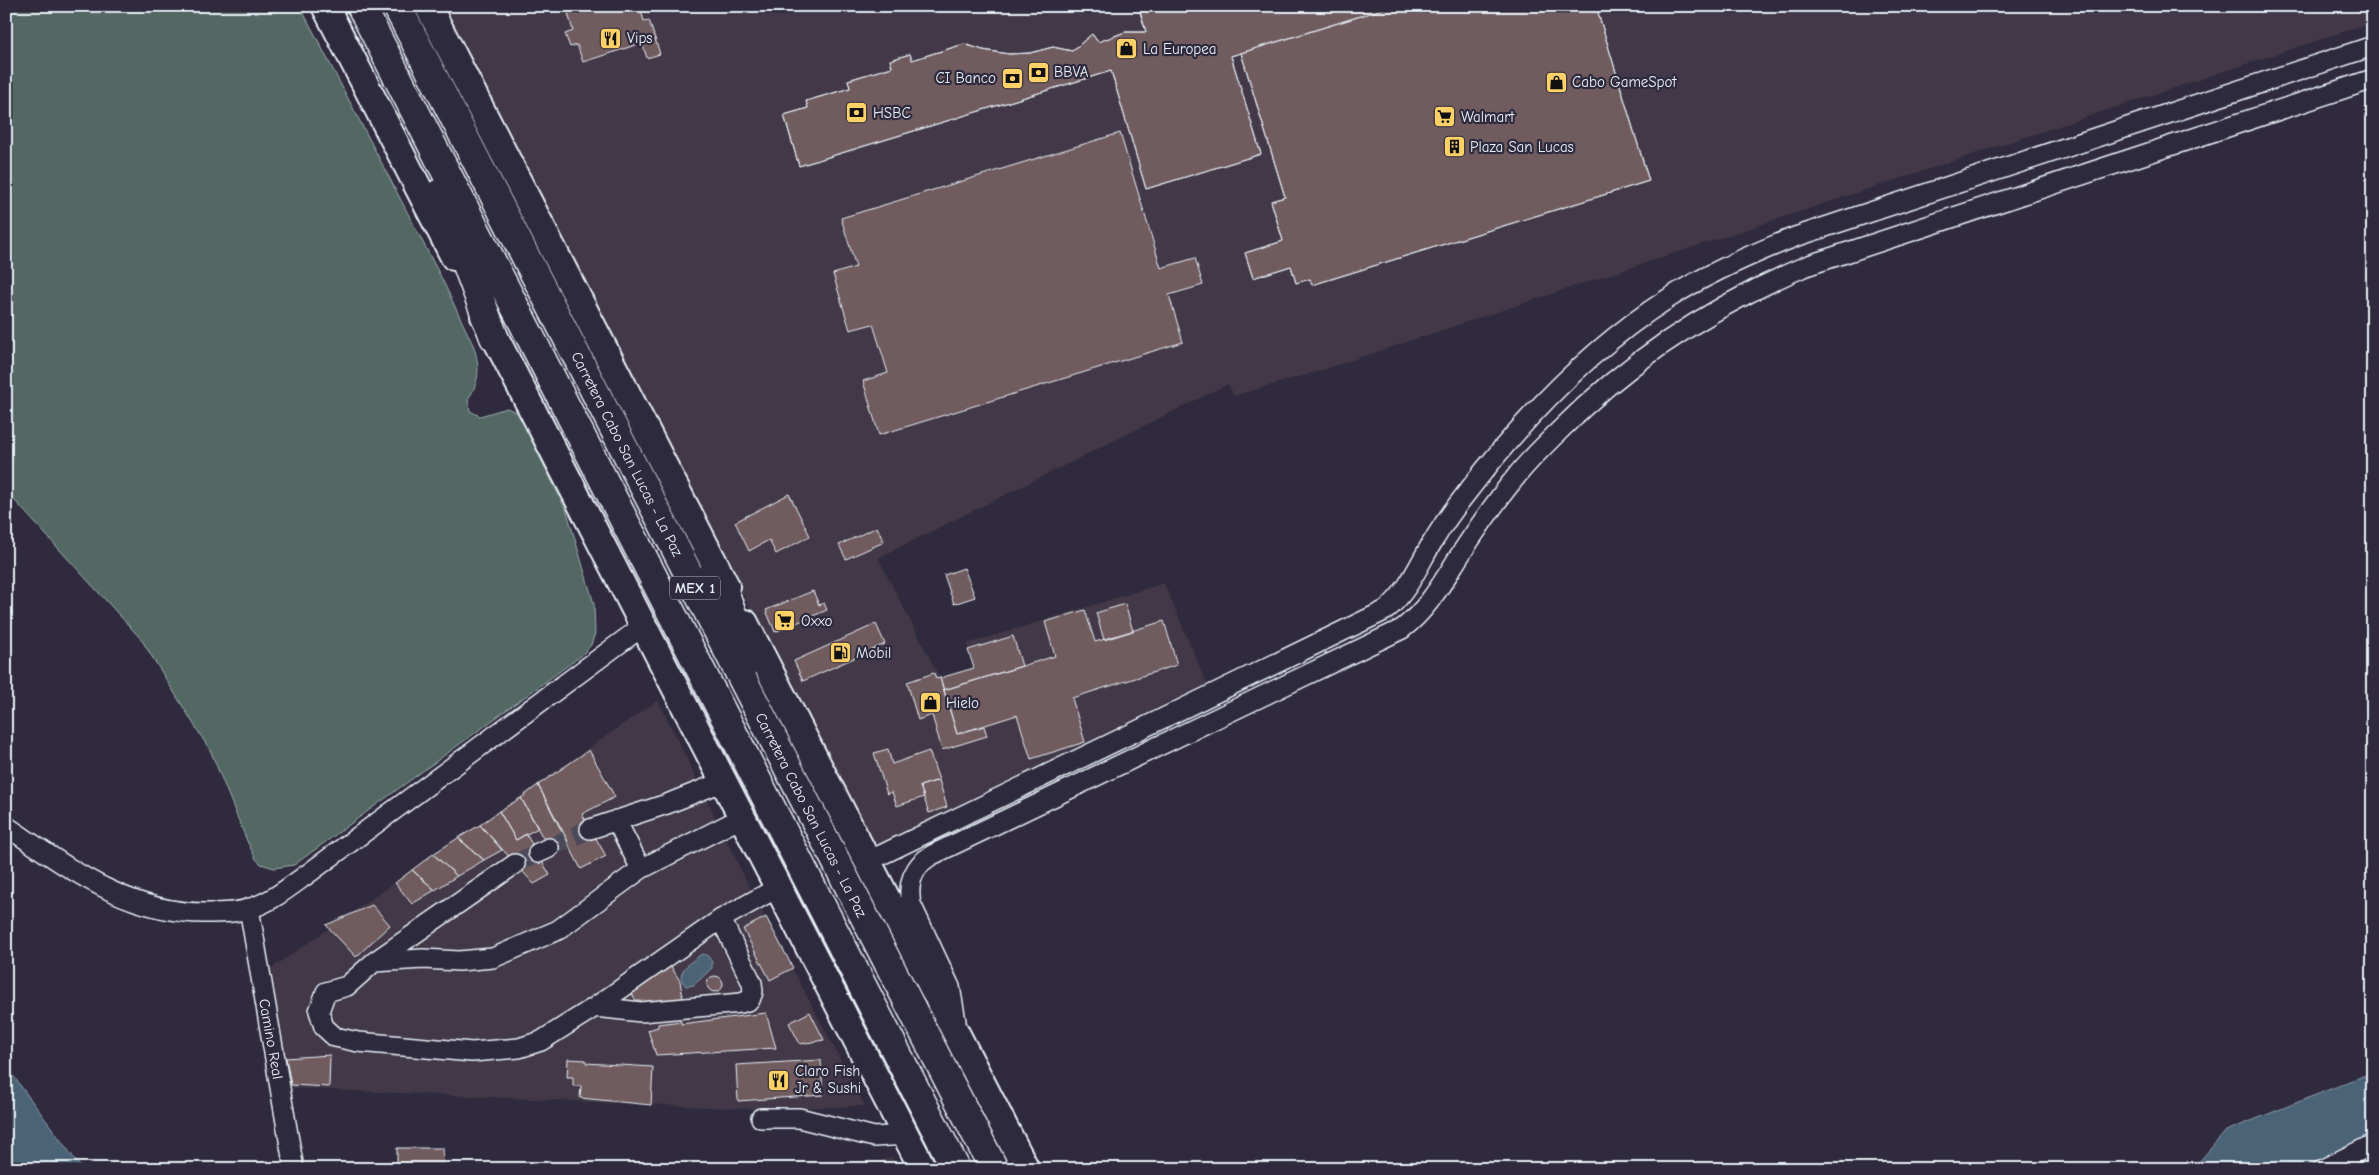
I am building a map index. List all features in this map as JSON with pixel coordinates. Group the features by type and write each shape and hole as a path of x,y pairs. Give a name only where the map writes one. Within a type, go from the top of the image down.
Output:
{"highway":[{"name":"MEX 1","path":"361,6 956,1169"},
{"name":"Carretera Cabo San Lucas - La Paz","path":"397,6 994,1169"},
{"path":"392,65 494,336"},
{"path":"715,566 745,652 776,726 802,797"},
{"path":"906,1070 940,1169"}],"main road":[{"path":"325,6 722,782 923,1169"},
{"path":"428,6 1026,1169"}],"street":[{"path":"861,849 869,856 878,856 1386,610 1404,592 1434,538 1464,496 1524,422 1612,339 1670,298 1728,266 1762,250 1822,228 2373,46"},
{"path":"958,1037 950,987 912,908 910,899 913,876 922,862 932,855 1402,629 1429,604 1489,513 1515,477 1540,450 1579,411 1634,363 1687,326 1774,279 1806,266 2373,79"},
{"path":"6,826 104,889 136,902 169,911 195,913 222,913 249,908 269,900 309,873 643,626"},
{"path":"590,829 722,782"},
{"path":"374,962 423,959 459,961 493,958 558,930 641,869 741,818"},
{"path":"616,820 641,869"},
{"path":"515,864 374,962 347,986 326,992 319,1011 324,1027 335,1037 358,1042 472,1052 519,1048 542,1041 595,1007 721,919 777,888"},
{"name":"Camino Real","path":"249,908 294,1169"},
{"path":"595,1007 641,1012 741,1003 750,1000 753,992 752,983 721,919"},
{"path":"761,1118 800,1118 874,1137 906,1135"},
{"path":"2323,1169 2373,1144"}],"shaded area":[{"path":"441,6 2373,6 2373,22 1316,372 1234,396 1228,384 878,558 940,678 974,668 967,644 1164,583 1207,684 876,845 752,612"},
{"path":"658,700 751,890 865,1106 752,1109 288,1088 269,970"},
{"path":"892,1157 898,1169 856,1169"}],"green space":[{"path":"6,6 300,6 442,279 474,347 478,374 475,387 468,399 470,411 480,416 507,408 518,413 567,512 594,604 595,633 591,645 582,655 294,865 274,868 261,864 256,859 211,752 141,639 6,491"}],"water":[{"path":"702,954 707,955 712,962 712,968 694,985 686,986 682,981 682,972"},
{"path":"6,1066 82,1169 6,1169"},
{"path":"2373,1072 2373,1169 2189,1169 2197,1164 2226,1131"}],"building":[{"name":"Vips","path":"590,6 640,6 644,21 649,20 660,54 647,58 642,43 583,62 577,45 570,47 565,34 573,31 568,13"},
{"name":"Walmart","path":"1157,6 1596,6 1649,181 1312,285 1310,279 1296,283 1291,266 1253,278 1245,253 1283,241 1271,201 1285,197 1241,53 1231,56 1261,154 1146,189 1111,71 799,166 784,115 808,108 806,101 850,88 848,80 892,67 890,60 910,54 912,60 964,44 983,50 1009,54 1030,53 1053,47 1072,51 1092,34 1098,42 1125,32 1146,32 1140,12"},
{"path":"1157,6 1393,6 1231,56 1261,154 1146,189 1111,71 799,166 784,115 808,108 806,101 850,88 848,80 892,67 890,60 910,54 912,60 964,44 983,50 1009,54 1030,53 1053,47 1072,51 1092,34 1098,42 1125,32 1146,32 1140,12"},
{"name":"Walmart","path":"1393,6 1596,6 1649,181 1312,285 1310,279 1296,283 1291,266 1253,278 1245,253 1283,241 1271,201 1285,197 1241,53"},
{"path":"1120,133 1161,268 1195,258 1203,285 1169,295 1183,342 879,435 863,381 888,373 873,324 850,330 833,274 856,267 841,218"},
{"path":"789,494 810,536 776,554 769,540 749,551 735,522"},
{"path":"877,527 884,542 846,559 839,545"},
{"path":"964,568 975,597 954,604 944,575"},
{"name":"Oxxo","path":"813,591 819,605 824,603 827,610 775,632 766,610"},
{"path":"1125,604 1133,631 1104,640 1096,613"},
{"path":"1085,610 1095,642 1164,621 1177,665 1072,698 1085,742 1031,759 1017,715 957,734 944,690 1055,656 1045,622"},
{"name":"Mobil","path":"876,624 885,644 803,681 794,661"},
{"path":"1013,636 1022,666 944,690 940,678 974,668 968,650"},
{"name":"Hielo","path":"934,673 936,679 940,678 957,734 984,726 987,736 942,750 932,715 918,720 907,682"},
{"path":"888,749 892,764 929,751 939,780 920,786 924,797 897,806 892,792 887,794 874,753"},
{"path":"589,750 615,797 582,814 606,856 581,869 538,785"},
{"path":"939,780 947,807 929,813 920,786"},
{"path":"538,785 568,841 550,851 521,798"},
{"path":"521,798 538,828 516,840 499,811"},
{"path":"499,811 516,840 526,834 550,875 534,884 480,825"},
{"path":"480,825 502,850 484,860 458,838"},
{"path":"458,838 484,860 457,876 433,854"},
{"path":"433,854 457,876 435,890 412,870"},
{"path":"412,870 435,890 412,904 395,883"},
{"path":"372,905 390,925 356,957 326,925"},
{"path":"766,917 793,968 770,980 743,929"},
{"path":"670,965 680,981 683,999 638,1004 631,992"},
{"path":"712,976 718,976 723,981 721,990 712,992 707,987 707,981"},
{"path":"810,1012 824,1040 800,1044 789,1023"},
{"path":"766,1013 776,1048 656,1055 648,1030 658,1027 658,1024 681,1021 681,1024"},
{"path":"330,1055 329,1087 291,1085 286,1058"},
{"path":"568,1059 586,1060 586,1063 653,1067 651,1105 580,1098 581,1086 573,1086 573,1077 567,1077"},
{"name":"Claro Fish Jr & Sushi","path":"821,1060 823,1095 738,1101 736,1065"},
{"path":"397,1148 443,1148 444,1169 397,1169"}],"tunnel":[{"path":"549,848 590,829"},
{"path":"515,864 538,853"}],"place":[{"name":"Vips","path":"611,38"},
{"name":"La Europea","path":"1127,49"},
{"name":"BBVA","path":"1038,72"},
{"name":"CI Banco","path":"1012,78"},
{"name":"Cabo GameSpot","path":"1556,82"},
{"name":"HSBC","path":"857,113"},
{"name":"Walmart","path":"1445,117"},
{"name":"Plaza San Lucas","path":"1454,147"},
{"name":"Oxxo","path":"785,621"},
{"name":"Mobil","path":"840,653"},
{"name":"Hielo","path":"930,703"},
{"name":"Claro Fish Jr & Sushi","path":"779,1080"}]}
